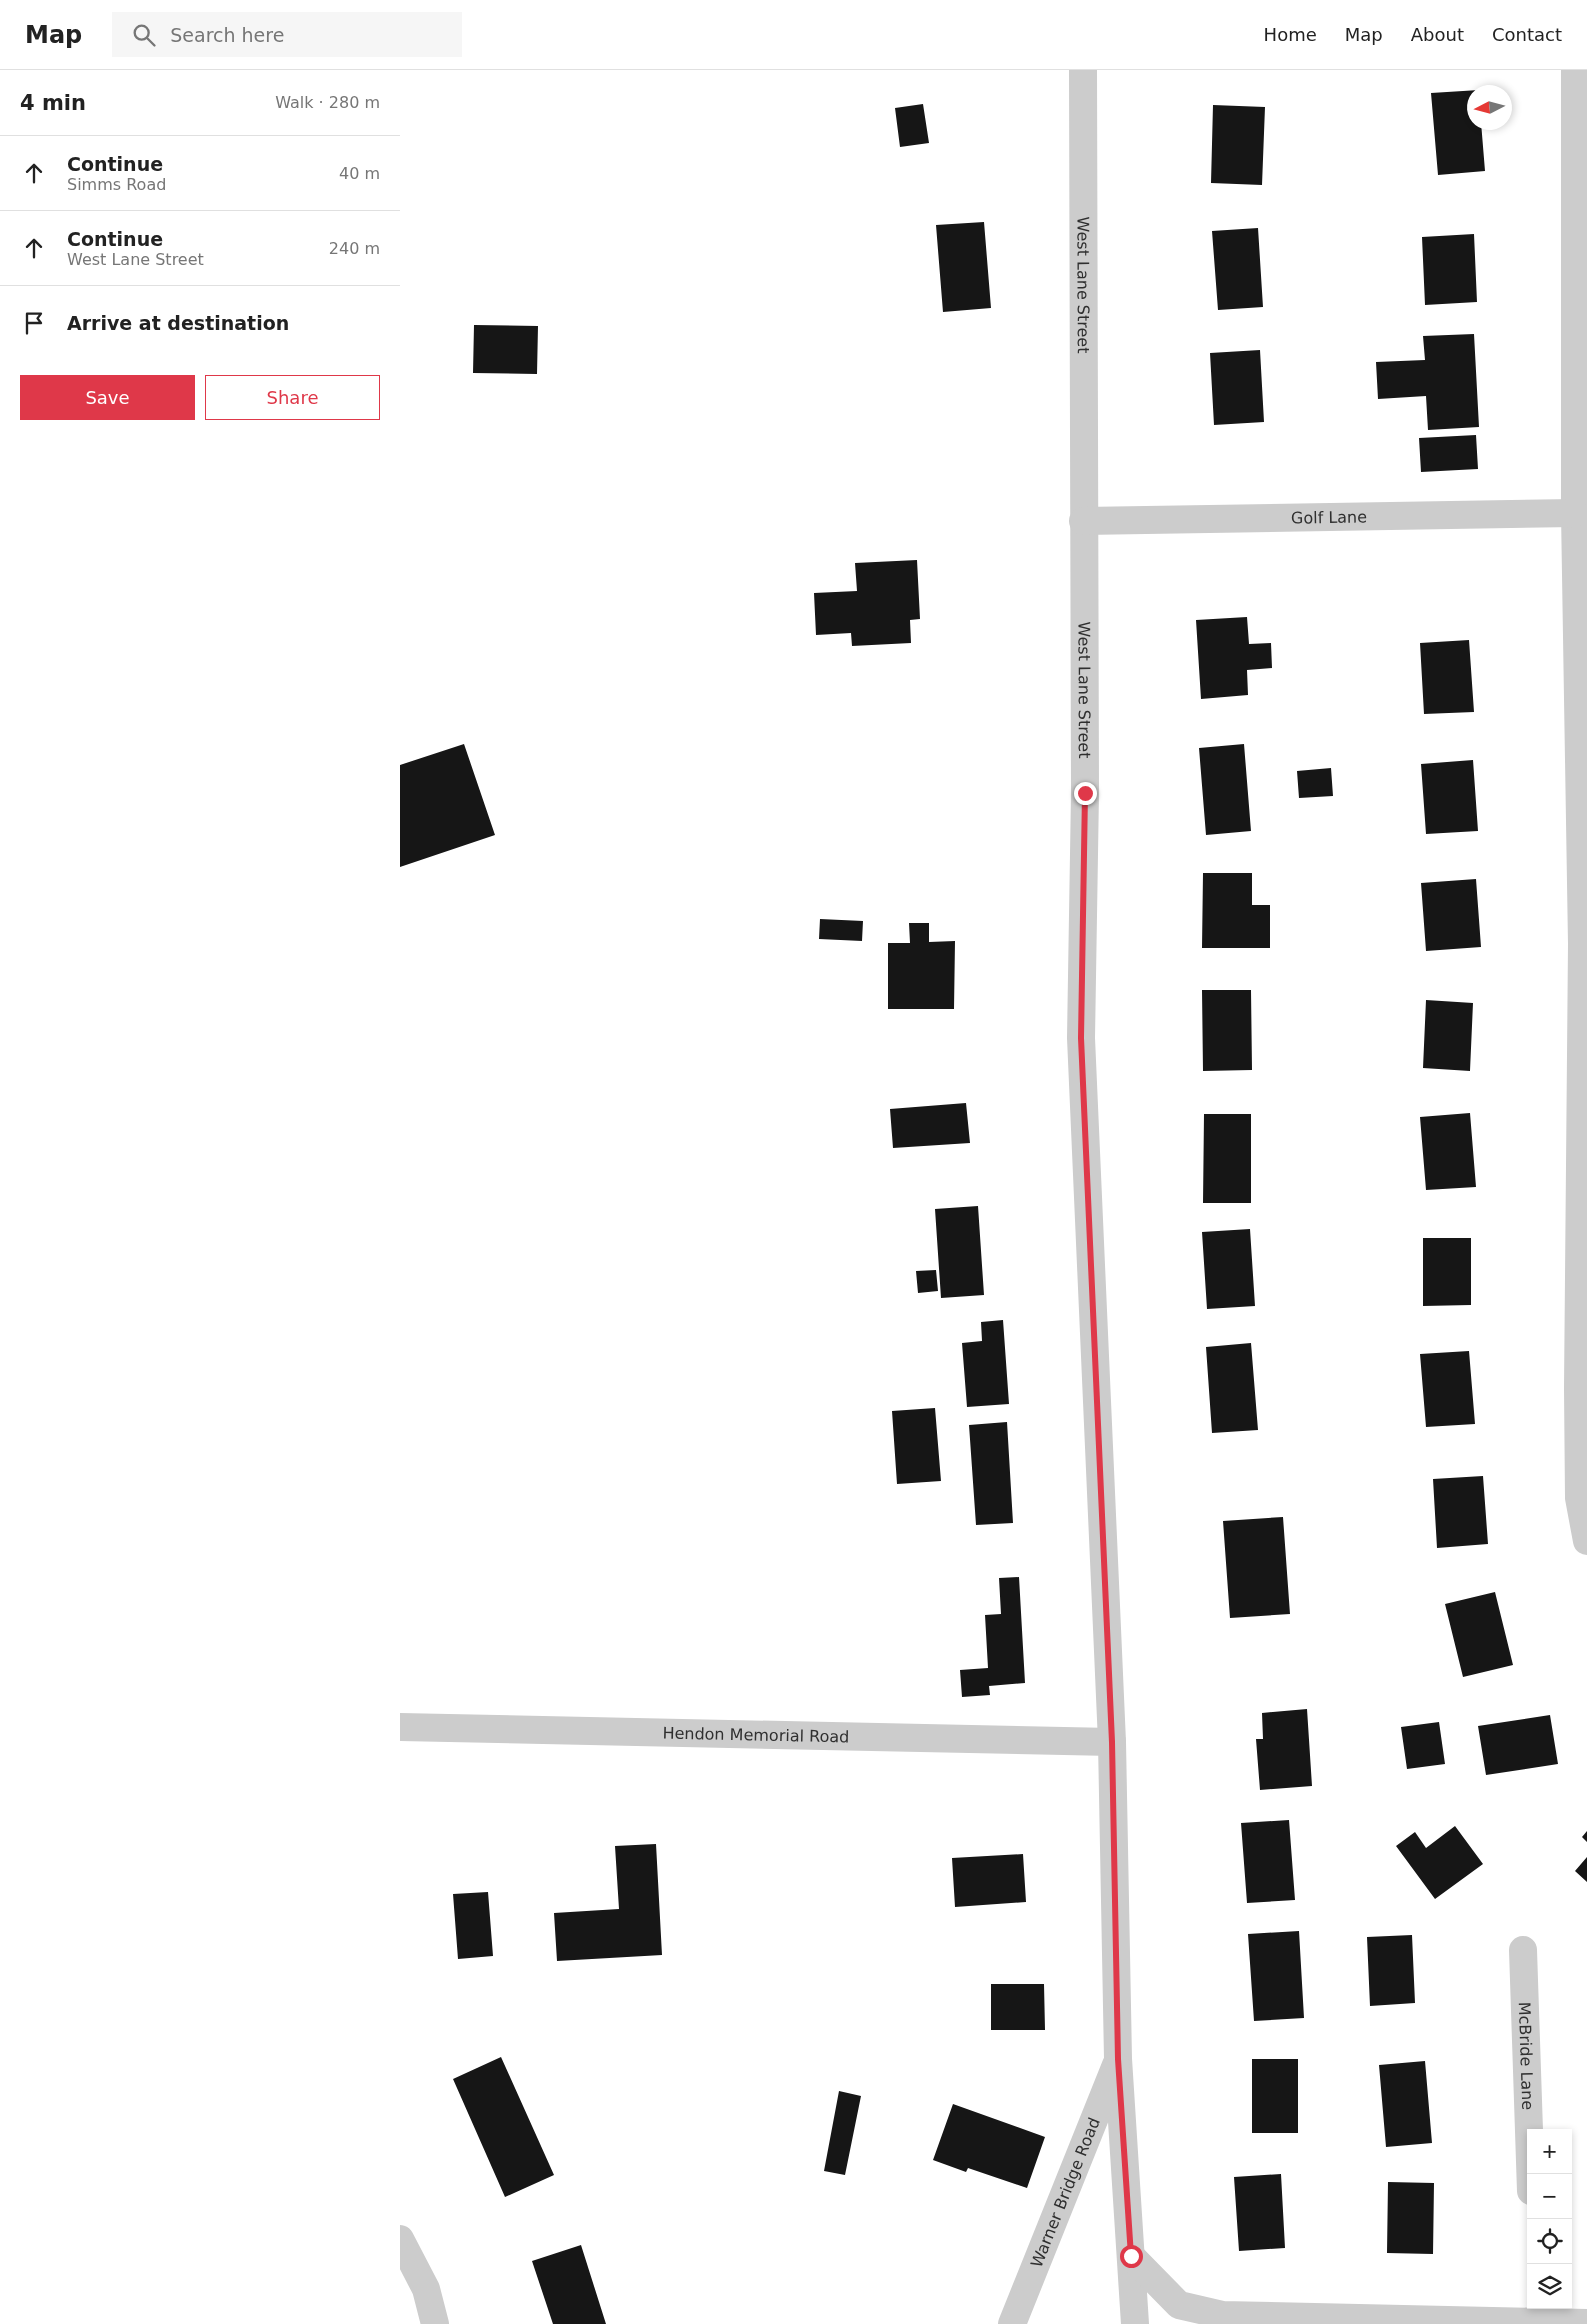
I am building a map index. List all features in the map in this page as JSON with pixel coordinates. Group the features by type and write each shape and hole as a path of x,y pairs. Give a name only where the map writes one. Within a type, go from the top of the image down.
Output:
{"street":[{"name":"West Lane Street","path":"1083,70 1085,793 1081,1038 1112,1742 1118,2059 1135,2324"},
{"path":"1575,70 1582,944 1579,1498 1587,1541"},
{"name":"Golf Lane","path":"1083,521 1579,520"},
{"name":"Hendon Memorial Road","path":"400,1727 1112,1742"},
{"name":"McBride Lane","path":"1523,1950 1530,2174"},
{"name":"Warner Bridge Road","path":"1012,2324 1118,2059"},
{"path":"400,2239 426,2289 435,2324"},
{"path":"1131,2256 1179,2305 1222,2315 1534,2314 1587,2323"}],"building":[{"path":"1467,91 1467,130 1482,130 1485,171 1438,175 1431,93"},
{"path":"923,104 929,143 900,147 895,108"},
{"path":"1213,105 1265,107 1262,185 1211,183"},
{"path":"984,222 991,308 943,312 936,225"},
{"path":"1258,228 1263,307 1218,310 1212,231"},
{"path":"1474,234 1477,302 1425,305 1422,237"},
{"path":"474,325 538,326 537,374 473,373"},
{"path":"1474,334 1479,427 1428,430 1426,396 1378,399 1376,362 1425,360 1423,336"},
{"path":"1260,350 1264,422 1214,425 1210,353"},
{"path":"1476,435 1478,469 1421,472 1419,438"},
{"path":"917,560 920,619 910,620 911,643 852,646 851,633 816,635 814,593 857,591 855,563"},
{"path":"1247,617 1249,644 1271,643 1272,668 1247,670 1248,695 1201,699 1196,620"},
{"path":"1469,640 1474,712 1424,714 1420,643"},
{"path":"464,744 495,835 400,867 400,765"},
{"path":"1244,744 1251,831 1206,835 1199,748"},
{"path":"1473,760 1478,831 1426,834 1421,764"},
{"path":"1331,768 1333,796 1299,798 1297,771"},
{"path":"1203,873 1252,873 1252,905 1270,905 1270,948 1202,948"},
{"path":"1476,879 1481,947 1426,951 1421,883"},
{"path":"820,919 863,921 862,941 819,939"},
{"path":"909,923 929,923 929,942 955,941 954,1009 888,1009 888,943 910,943"},
{"path":"1202,990 1251,990 1252,1070 1203,1071"},
{"path":"1426,1000 1473,1003 1470,1071 1423,1068"},
{"path":"966,1103 970,1143 893,1148 890,1109"},
{"path":"1470,1113 1476,1187 1426,1190 1420,1117"},
{"path":"1204,1114 1251,1114 1251,1203 1203,1203"},
{"path":"978,1206 984,1295 941,1298 935,1209"},
{"path":"1250,1229 1255,1306 1207,1309 1202,1232"},
{"path":"1423,1238 1471,1238 1471,1305 1423,1306"},
{"path":"936,1270 938,1291 918,1293 916,1271"},
{"path":"1003,1320 1009,1404 967,1407 962,1343 982,1341 981,1322"},
{"path":"1251,1343 1258,1430 1212,1433 1206,1347"},
{"path":"1469,1351 1475,1424 1426,1427 1420,1354"},
{"path":"935,1408 941,1481 897,1484 892,1411"},
{"path":"1007,1422 1013,1523 976,1525 969,1425"},
{"path":"1483,1476 1488,1544 1437,1548 1433,1479"},
{"path":"1283,1517 1290,1614 1230,1618 1223,1521"},
{"path":"1019,1577 1025,1683 989,1686 990,1695 962,1697 960,1670 988,1668 985,1615 1001,1614 999,1578"},
{"path":"1495,1592 1513,1665 1463,1677 1445,1604"},
{"path":"1307,1709 1312,1786 1260,1790 1256,1739 1263,1739 1262,1713"},
{"path":"1550,1715 1558,1764 1486,1775 1478,1726"},
{"path":"1439,1722 1445,1764 1407,1769 1401,1727"},
{"path":"1289,1820 1295,1900 1247,1903 1241,1823"},
{"path":"1455,1826 1483,1864 1435,1899 1396,1846 1415,1832 1426,1848"},
{"path":"1587,1831 1587,1842 1582,1837"},
{"path":"656,1844 662,1955 557,1961 554,1913 619,1909 615,1846"},
{"path":"1023,1854 1026,1902 955,1907 952,1858"},
{"path":"1587,1857 1587,1882 1575,1871"},
{"path":"488,1892 493,1956 458,1959 453,1894"},
{"path":"1299,1931 1304,2018 1254,2021 1248,1934"},
{"path":"1412,1935 1415,2003 1370,2006 1367,1937"},
{"path":"991,1984 1044,1984 1045,2030 991,2030"},
{"path":"501,2057 554,2175 505,2197 453,2079"},
{"path":"1252,2059 1298,2059 1298,2133 1252,2133"},
{"path":"1425,2061 1432,2143 1386,2147 1379,2065"},
{"path":"839,2091 861,2096 845,2175 824,2171"},
{"path":"953,2104 1045,2137 1027,2188 968,2168 966,2172 933,2160"},
{"path":"1281,2174 1285,2248 1239,2251 1234,2177"},
{"path":"1388,2182 1434,2183 1433,2254 1387,2253"},
{"path":"581,2245 606,2324 553,2324 532,2261"}],"route":[{"path":"1085,793 1081,1038 1112,1742 1118,2059 1131,2256"}]}
